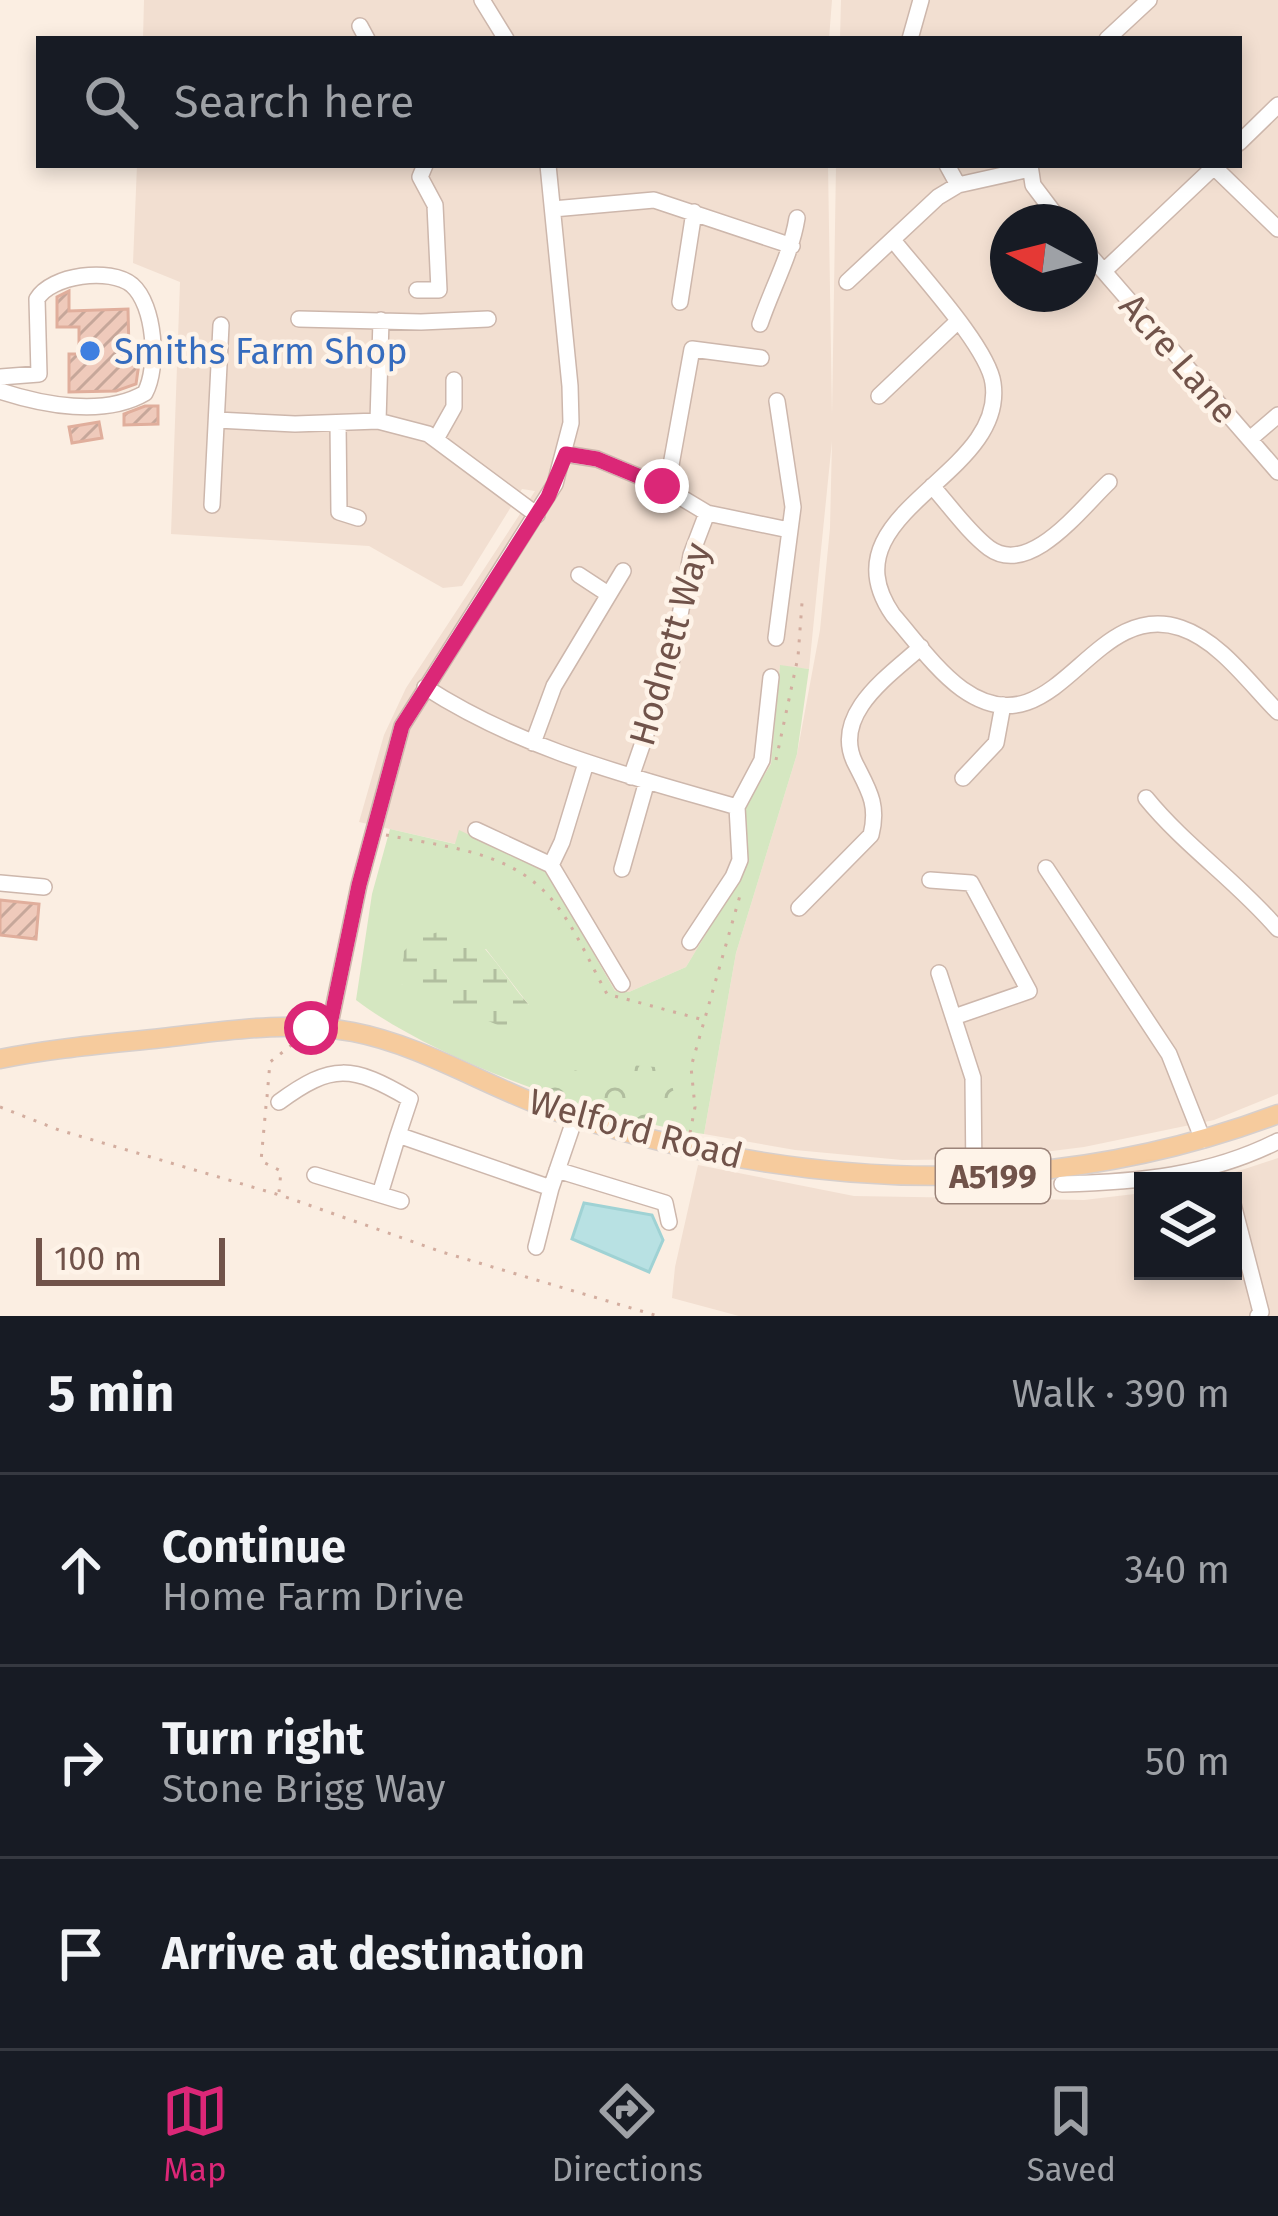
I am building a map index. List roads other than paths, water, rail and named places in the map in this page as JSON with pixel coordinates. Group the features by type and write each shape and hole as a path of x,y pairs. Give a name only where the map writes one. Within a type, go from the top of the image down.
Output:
{"main road":[{"name":"Welford Road","path":"0,1059 62,1046 255,1029 329,1029 374,1037 574,1118 640,1136 777,1163 892,1177 974,1178 1144,1156 1278,1114"}],"street":[{"path":"482,0 504,36"},
{"path":"911,36 921,0"},
{"path":"1110,36 1149,0"},
{"path":"1242,140 1278,105"},
{"path":"417,290 439,290 435,205 420,177 424,168"},
{"path":"329,1029 334,990 402,726 537,515 566,454 570,386 548,168"},
{"path":"949,168 958,185"},
{"path":"847,282 938,197 958,185 1026,168"},
{"path":"1030,168 1034,185 1048,204"},
{"path":"1104,271 1213,168"},
{"path":"1217,168 1278,229"},
{"path":"553,208 654,200 792,246"},
{"path":"680,302 694,212"},
{"path":"760,324 792,246 797,218"},
{"path":"893,239 983,354 994,399 976,444 889,530 878,560 884,602 963,689 1003,705 1050,693 1122,630 1150,624 1182,628 1210,644 1278,712"},
{"name":"Acre Lane","path":"1098,264 1278,472"},
{"path":"0,377 39,374 37,299 50,286 63,280 117,278 140,296 152,359 146,393 121,402 73,406 50,405 0,391"},
{"path":"299,319 488,319"},
{"path":"378,421 381,320"},
{"path":"879,396 957,322"},
{"path":"212,505 221,326"},
{"path":"662,486 692,349 761,358"},
{"path":"436,439 454,407 454,380"},
{"path":"776,401 793,507 776,638"},
{"path":"1250,440 1278,415"},
{"path":"217,420 378,421 436,439 537,515"},
{"path":"338,423 339,512 358,518"},
{"path":"566,454 597,459 662,486 707,512 788,530"},
{"path":"932,486 991,549 1019,556 1036,550 1109,482"},
{"name":"Hodnett Way","path":"622,869 639,779 672,659 691,555 707,512"},
{"path":"533,743 554,686 623,571"},
{"path":"579,575 608,594"},
{"path":"799,908 871,835 873,797 854,760 850,731 861,705 921,647"},
{"path":"690,942 733,877 740,842 736,808 762,760 771,677"},
{"path":"425,687 473,718 533,743 736,808"},
{"path":"963,778 996,743 1003,705"},
{"path":"550,865 562,842 586,763"},
{"path":"1146,798 1278,928"},
{"path":"476,830 550,865 622,984"},
{"path":"1046,868 1169,1054 1203,1140"},
{"path":"930,880 970,884 1029,991 953,1017"},
{"path":"0,883 44,887"},
{"path":"939,973 973,1078 974,1178"},
{"path":"279,1102 310,1079 336,1071 382,1084 410,1099 380,1194"},
{"path":"536,1247 574,1118"},
{"path":"398,1135 551,1188"},
{"path":"1228,1172 1278,1141"},
{"path":"1144,1156 1149,1172"},
{"path":"557,1171 665,1203 669,1222"},
{"path":"315,1175 401,1201"},
{"path":"1062,1184 1134,1181"},
{"path":"1242,1239 1261,1312 1258,1316"}],"water":[{"path":"584,1203 652,1215 663,1240 649,1272 572,1239"}],"place":[{"name":"Smiths Farm Shop","path":"90,351"}]}
